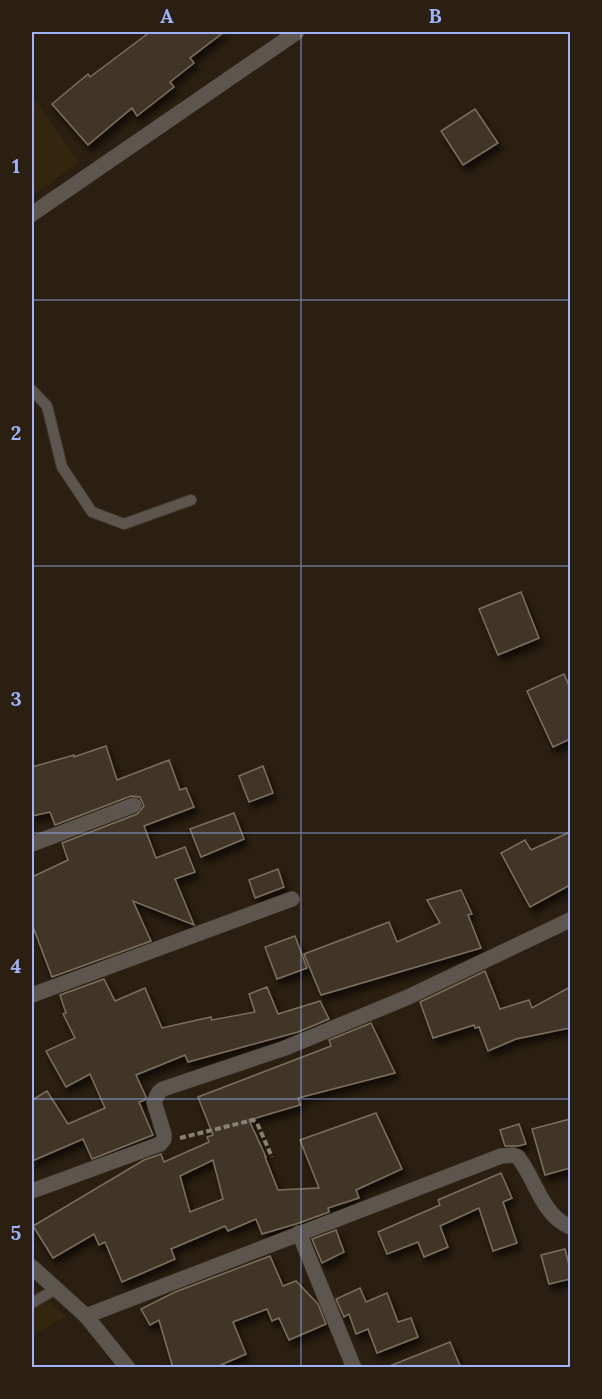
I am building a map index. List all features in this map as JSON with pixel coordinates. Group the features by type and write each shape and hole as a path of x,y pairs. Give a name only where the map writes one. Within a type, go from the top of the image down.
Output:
{"street":[{"path":"32,214 288,34"},
{"path":"32,844 134,806"},
{"path":"32,995 292,898"},
{"path":"32,1191 162,1142 164,1134 154,1102 159,1092 164,1089 285,1048 406,998 570,920"},
{"path":"86,1316 501,1156 513,1155 521,1162 546,1206 558,1219 570,1227"},
{"path":"298,1233 354,1368"},
{"path":"32,1267 86,1316 128,1368"}],"lane":[{"path":"32,390 47,406 62,467 92,512 124,524 191,500"},
{"path":"32,1303 56,1289"}],"path":[{"path":"162,1142 253,1120 272,1158"}],"shaded area":[{"path":"32,96 79,162 32,196"},
{"path":"32,1285 66,1317 32,1335"}],"building":[{"path":"150,32 224,32 190,58 194,63 170,82 174,87 137,116 132,108 88,145 52,104 88,74 90,77"},
{"path":"475,109 498,143 463,165 441,131"},
{"path":"521,592 539,638 498,655 479,609"},
{"path":"564,674 570,688 570,739 553,747 527,691"},
{"path":"106,746 117,780 169,760 180,790 186,788 194,807 144,826 156,858 185,847 195,872 175,879 194,925 133,901 151,941 52,977 32,924 32,877 68,860 62,843 137,814 144,806 140,797 131,796 55,825 50,812 32,816 32,767 74,755 74,757"},
{"path":"263,766 273,793 249,802 239,776"},
{"path":"234,813 244,839 201,857 190,829"},
{"path":"570,832 570,885 530,907 501,853 525,840 531,850"},
{"path":"278,869 284,887 255,898 249,880"},
{"path":"461,890 472,914 468,915 481,948 321,995 304,954 389,922 397,942 440,923 427,900"},
{"path":"295,936 307,968 277,979 265,947"},
{"path":"485,971 500,1009 529,1000 532,1008 570,987 570,1028 516,1039 488,1051 479,1027 475,1028 474,1025 433,1038 420,1002"},
{"path":"104,979 115,1001 145,988 162,1028 211,1017 212,1020 255,1012 249,994 267,987 278,1014 320,1001 329,1019 298,1032 188,1062 185,1055 136,1075 146,1097 145,1100 139,1102 153,1135 92,1159 83,1139 32,1161 32,1100 47,1091 68,1124 105,1108 90,1074 66,1087 46,1051 75,1038 63,1014 66,1013 60,995"},
{"path":"371,1023 395,1073 298,1098 300,1105 249,1120 278,1190 319,1188 300,1140 376,1113 402,1169 356,1190 359,1198 328,1208 329,1212 299,1223 262,1234 256,1219 228,1231 225,1226 171,1249 175,1259 122,1282 105,1242 99,1245 94,1234 53,1258 33,1226 144,1160 161,1154 164,1162 209,1142 207,1137 213,1135 198,1097 331,1046 329,1040","holes":["213,1160 223,1199 190,1212 180,1176"]},
{"path":"570,1119 570,1168 545,1175 532,1129"},
{"path":"519,1124 526,1144 505,1146 500,1130"},
{"path":"501,1173 512,1198 503,1202 517,1243 493,1251 479,1208 440,1226 448,1247 424,1257 418,1242 387,1254 378,1232 440,1205 438,1200"},
{"path":"336,1230 344,1252 322,1263 312,1239"},
{"path":"565,1249 570,1279 549,1284 541,1255"},
{"path":"270,1256 283,1286 296,1281 318,1304 326,1324 289,1340 279,1318 272,1321 267,1309 233,1322 246,1354 214,1368 173,1368 159,1320 150,1325 141,1309 175,1292"},
{"path":"360,1288 366,1302 387,1293 398,1322 411,1318 418,1337 377,1353 368,1329 356,1334 349,1314 344,1317 336,1299"},
{"path":"450,1342 461,1368 387,1368 387,1367"}]}
